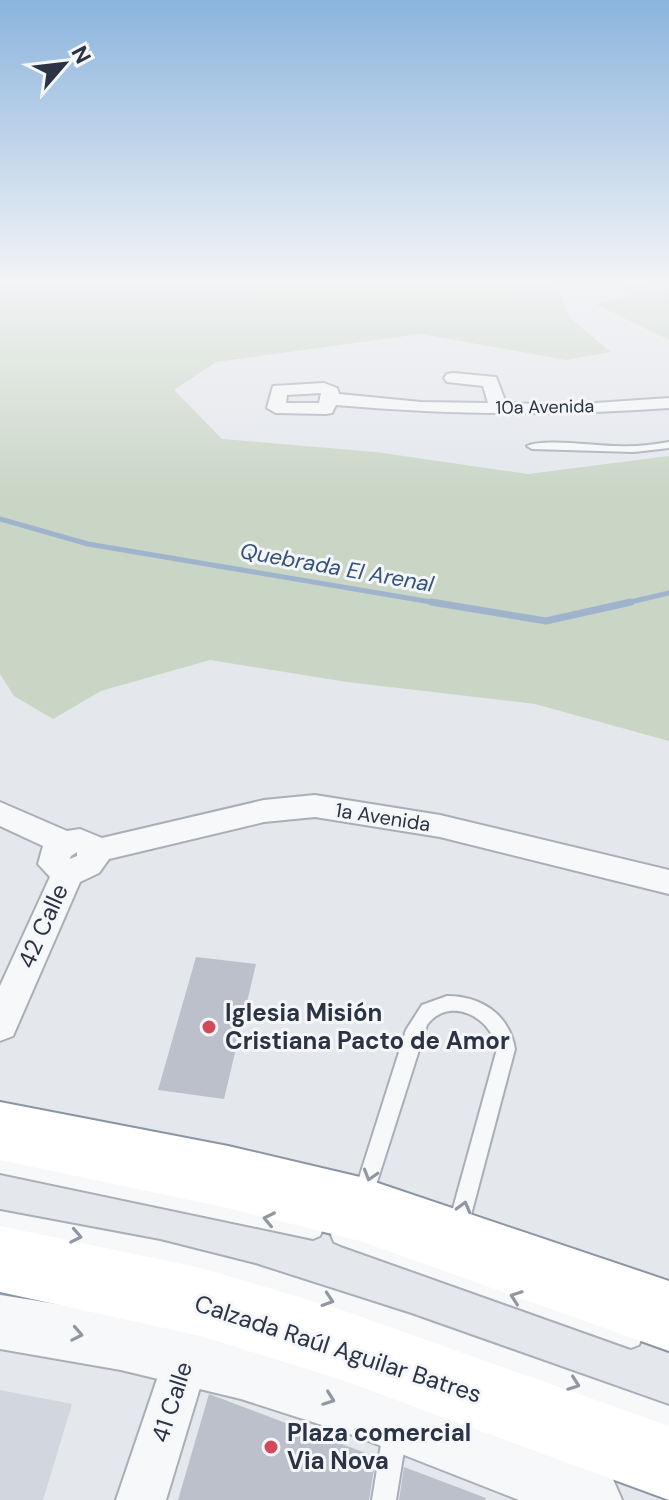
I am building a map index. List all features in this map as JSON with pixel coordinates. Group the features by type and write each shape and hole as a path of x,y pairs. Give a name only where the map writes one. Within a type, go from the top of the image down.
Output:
{"highway":[{"path":"0,1131 228,1177 360,1209 454,1242 662,1331"},
{"name":"Calzada Raúl Aguilar Batres","path":"0,1259 194,1330 339,1344 669,1464"}],"street":[{"path":"453,378 492,382 502,417"},
{"name":"10a Avenida","path":"330,399 422,412"},
{"name":"10a Avenida","path":"422,412 423,422 432,425 566,410 669,403"},
{"name":"10a Avenida","path":"340,416 422,412"},
{"name":"1a Avenida","path":"76,855 264,811 315,806 375,813 440,826 669,882"},
{"path":"0,813 76,855"},
{"name":"42 Calle","path":"0,1025 76,855"},
{"path":"0,1322 77,1333 194,1330 320,1395 589,1499"},
{"name":"41 Calle","path":"141,1500 194,1330"}],"lane":[{"path":"532,446 561,445 620,451 669,445"},
{"path":"360,1209 415,1030 424,1014 434,1007 445,1004 464,1006 488,1015 499,1024 506,1037 506,1049 454,1242"},
{"path":"0,1163 340,1234 662,1331"},
{"path":"0,1221 182,1257 254,1275 669,1418"},
{"path":"384,1500 396,1424"}],"shaded area":[{"path":"0,1390 72,1404 43,1500 0,1500"}],"green space":[{"path":"0,352 289,352 216,362 174,390 222,439 376,452 528,474 669,456 669,741 535,704 347,682 210,660 101,691 53,719 14,696 0,674"},
{"path":"521,352 611,352 566,360"}],"building":[{"name":"Iglesia Misión Cristiana Pacto de Amor","path":"196,957 256,964 224,1099 158,1090"},
{"name":"Plaza comercial Via Nova","path":"209,1394 376,1457 369,1500 178,1500"},
{"path":"404,1467 486,1498 399,1500"}],"waterway":[{"name":"Quebrada El Arenal","path":"0,519 88,544 438,603"},
{"name":"Quebrada El Arenal","path":"622,604 669,593"},
{"name":"Quebrada El Arenal","path":"431,602 438,603"},
{"name":"Quebrada El Arenal","path":"438,603 546,621 631,602"},
{"name":"Quebrada El Arenal","path":"438,603 443,604"}],"place":[{"name":"Iglesia Misión Cristiana Pacto de Amor","path":"209,1027"},
{"name":"Plaza comercial Via Nova","path":"271,1447"}]}
